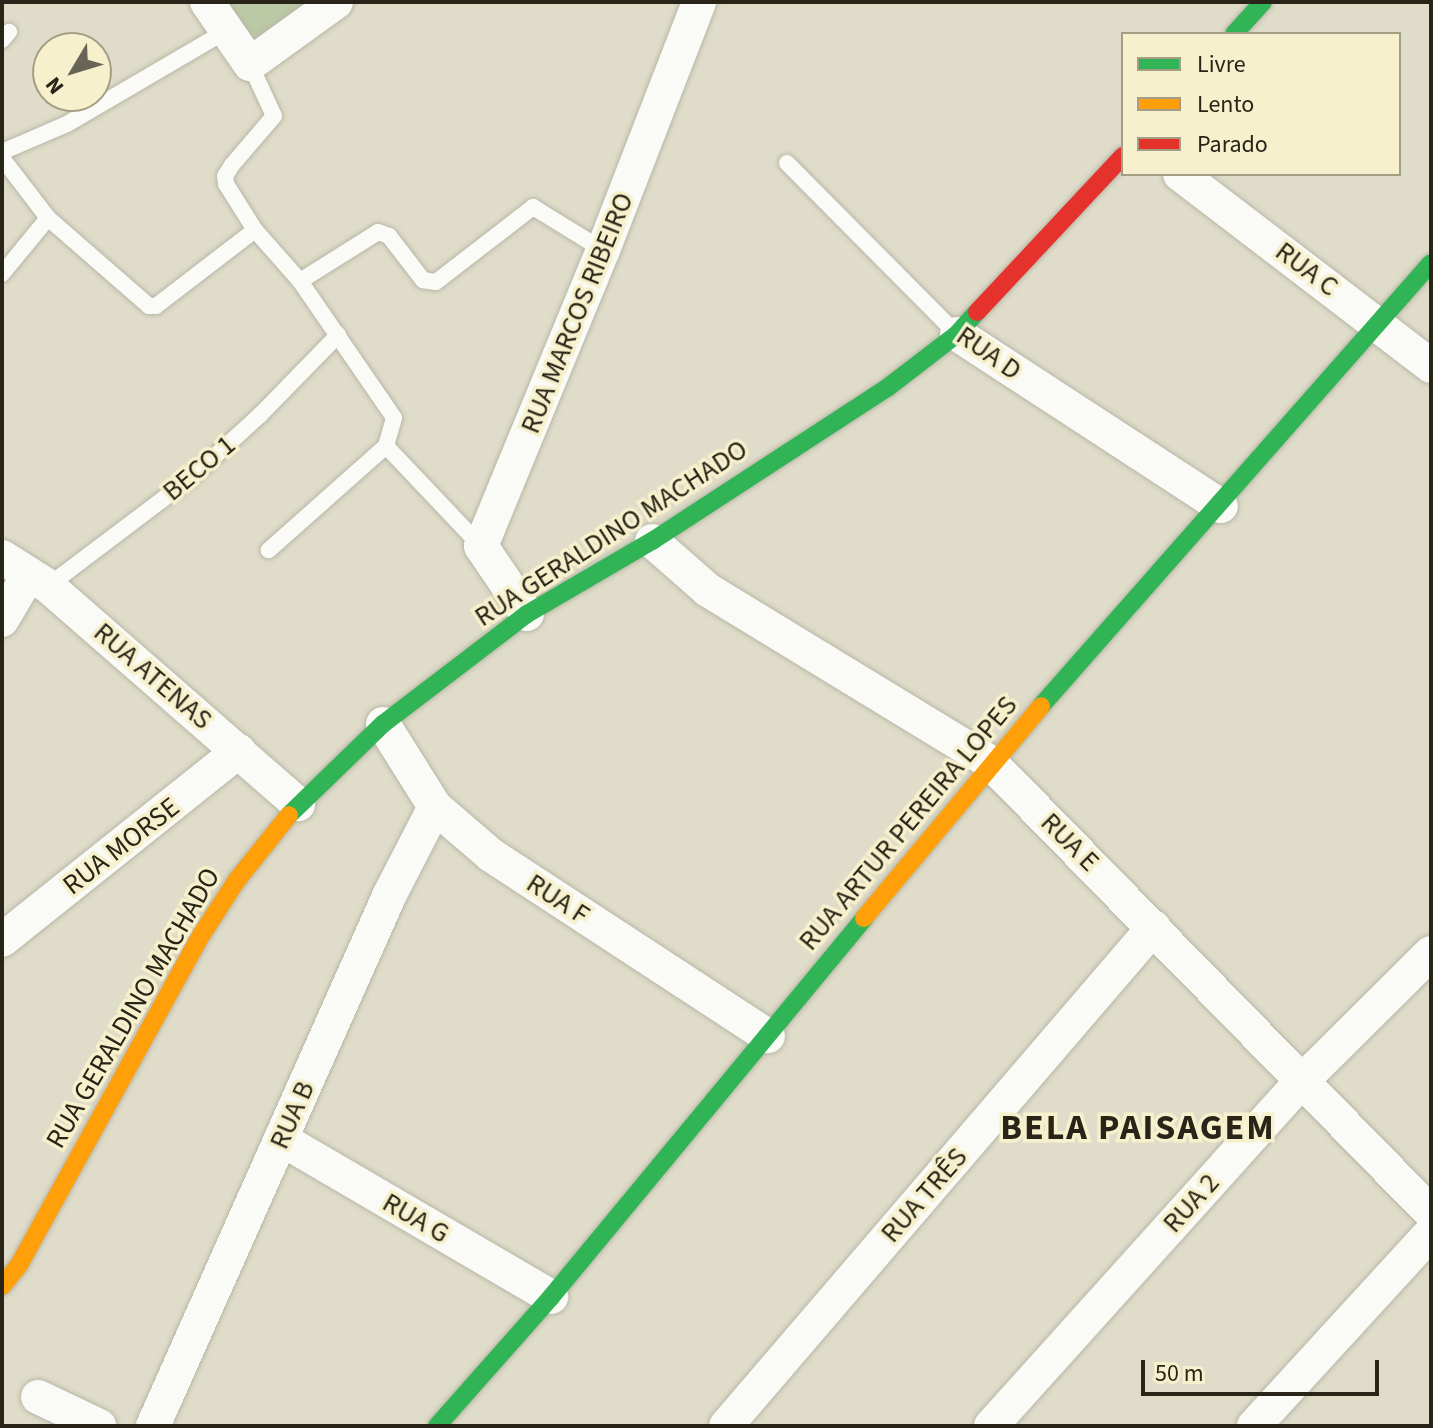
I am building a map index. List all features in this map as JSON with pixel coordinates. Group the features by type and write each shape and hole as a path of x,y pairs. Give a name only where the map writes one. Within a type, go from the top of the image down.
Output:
{"street":[{"path":"207,2 250,64 336,2"},
{"name":"RUA MARCOS RIBEIRO","path":"481,546 603,250 699,2"},
{"path":"1236,32 1263,2"},
{"name":"RUA GERALDINO MACHADO","path":"2,1286 19,1265 202,934 237,880 298,804 383,724 527,614 652,541 887,388 957,334 1121,158"},
{"name":"RUA C","path":"1183,176 1431,366"},
{"name":"RUA ARTUR PEREIRA LOPES","path":"437,1426 551,1297 991,763 1221,506 1431,263"},
{"name":"RUA D","path":"957,334 1221,506"},
{"name":"RUA E","path":"652,541 708,590 991,763 1431,1213"},
{"path":"481,546 527,614"},
{"path":"2,620 27,573"},
{"name":"RUA ATENAS","path":"27,573 298,804"},
{"name":"RUA F","path":"383,724 435,807 491,855 768,1036"},
{"name":"RUA MORSE","path":"2,940 239,751"},
{"name":"RUA B","path":"153,1426 390,894 435,807"},
{"name":"RUA TRÊS","path":"726,1426 1154,927"},
{"name":"RUA 2","path":"991,1426 1303,1080 1431,953"},
{"name":"RUA G","path":"281,1139 551,1297"},
{"path":"1254,1426 1431,1233"},
{"path":"38,1397 89,1424"}],"lane":[{"path":"2,152 67,124 226,31"},
{"path":"250,64 274,116 225,176 226,184 255,230 300,281 394,418 386,446 269,550"},
{"path":"2,158 48,218 149,306 156,306 255,230"},
{"name":"RUA D","path":"787,163 957,334"},
{"path":"300,281 378,232 389,236 423,280 436,282 533,207 603,250"},
{"path":"2,274 48,218"},
{"name":"BECO 1","path":"27,573 191,478 260,415 338,335"},
{"path":"386,446 481,546"}],"green space":[{"path":"208,2 336,2 250,64"}],"traffic: fast":[{"path":"1236,32 1263,2"},
{"path":"1041,706 1431,263"},
{"path":"289,815 383,724 527,614 652,541 887,388 957,334 977,312"},
{"path":"437,1426 551,1297 864,918"}],"traffic: slow":[{"path":"864,918 1041,706"},
{"path":"2,1286 19,1265 202,934 237,880 289,815"}],"traffic: jam":[{"path":"977,312 1121,158"}],"district":[{"name":"BELA PAISAGEM","path":"1138,1128"}]}
